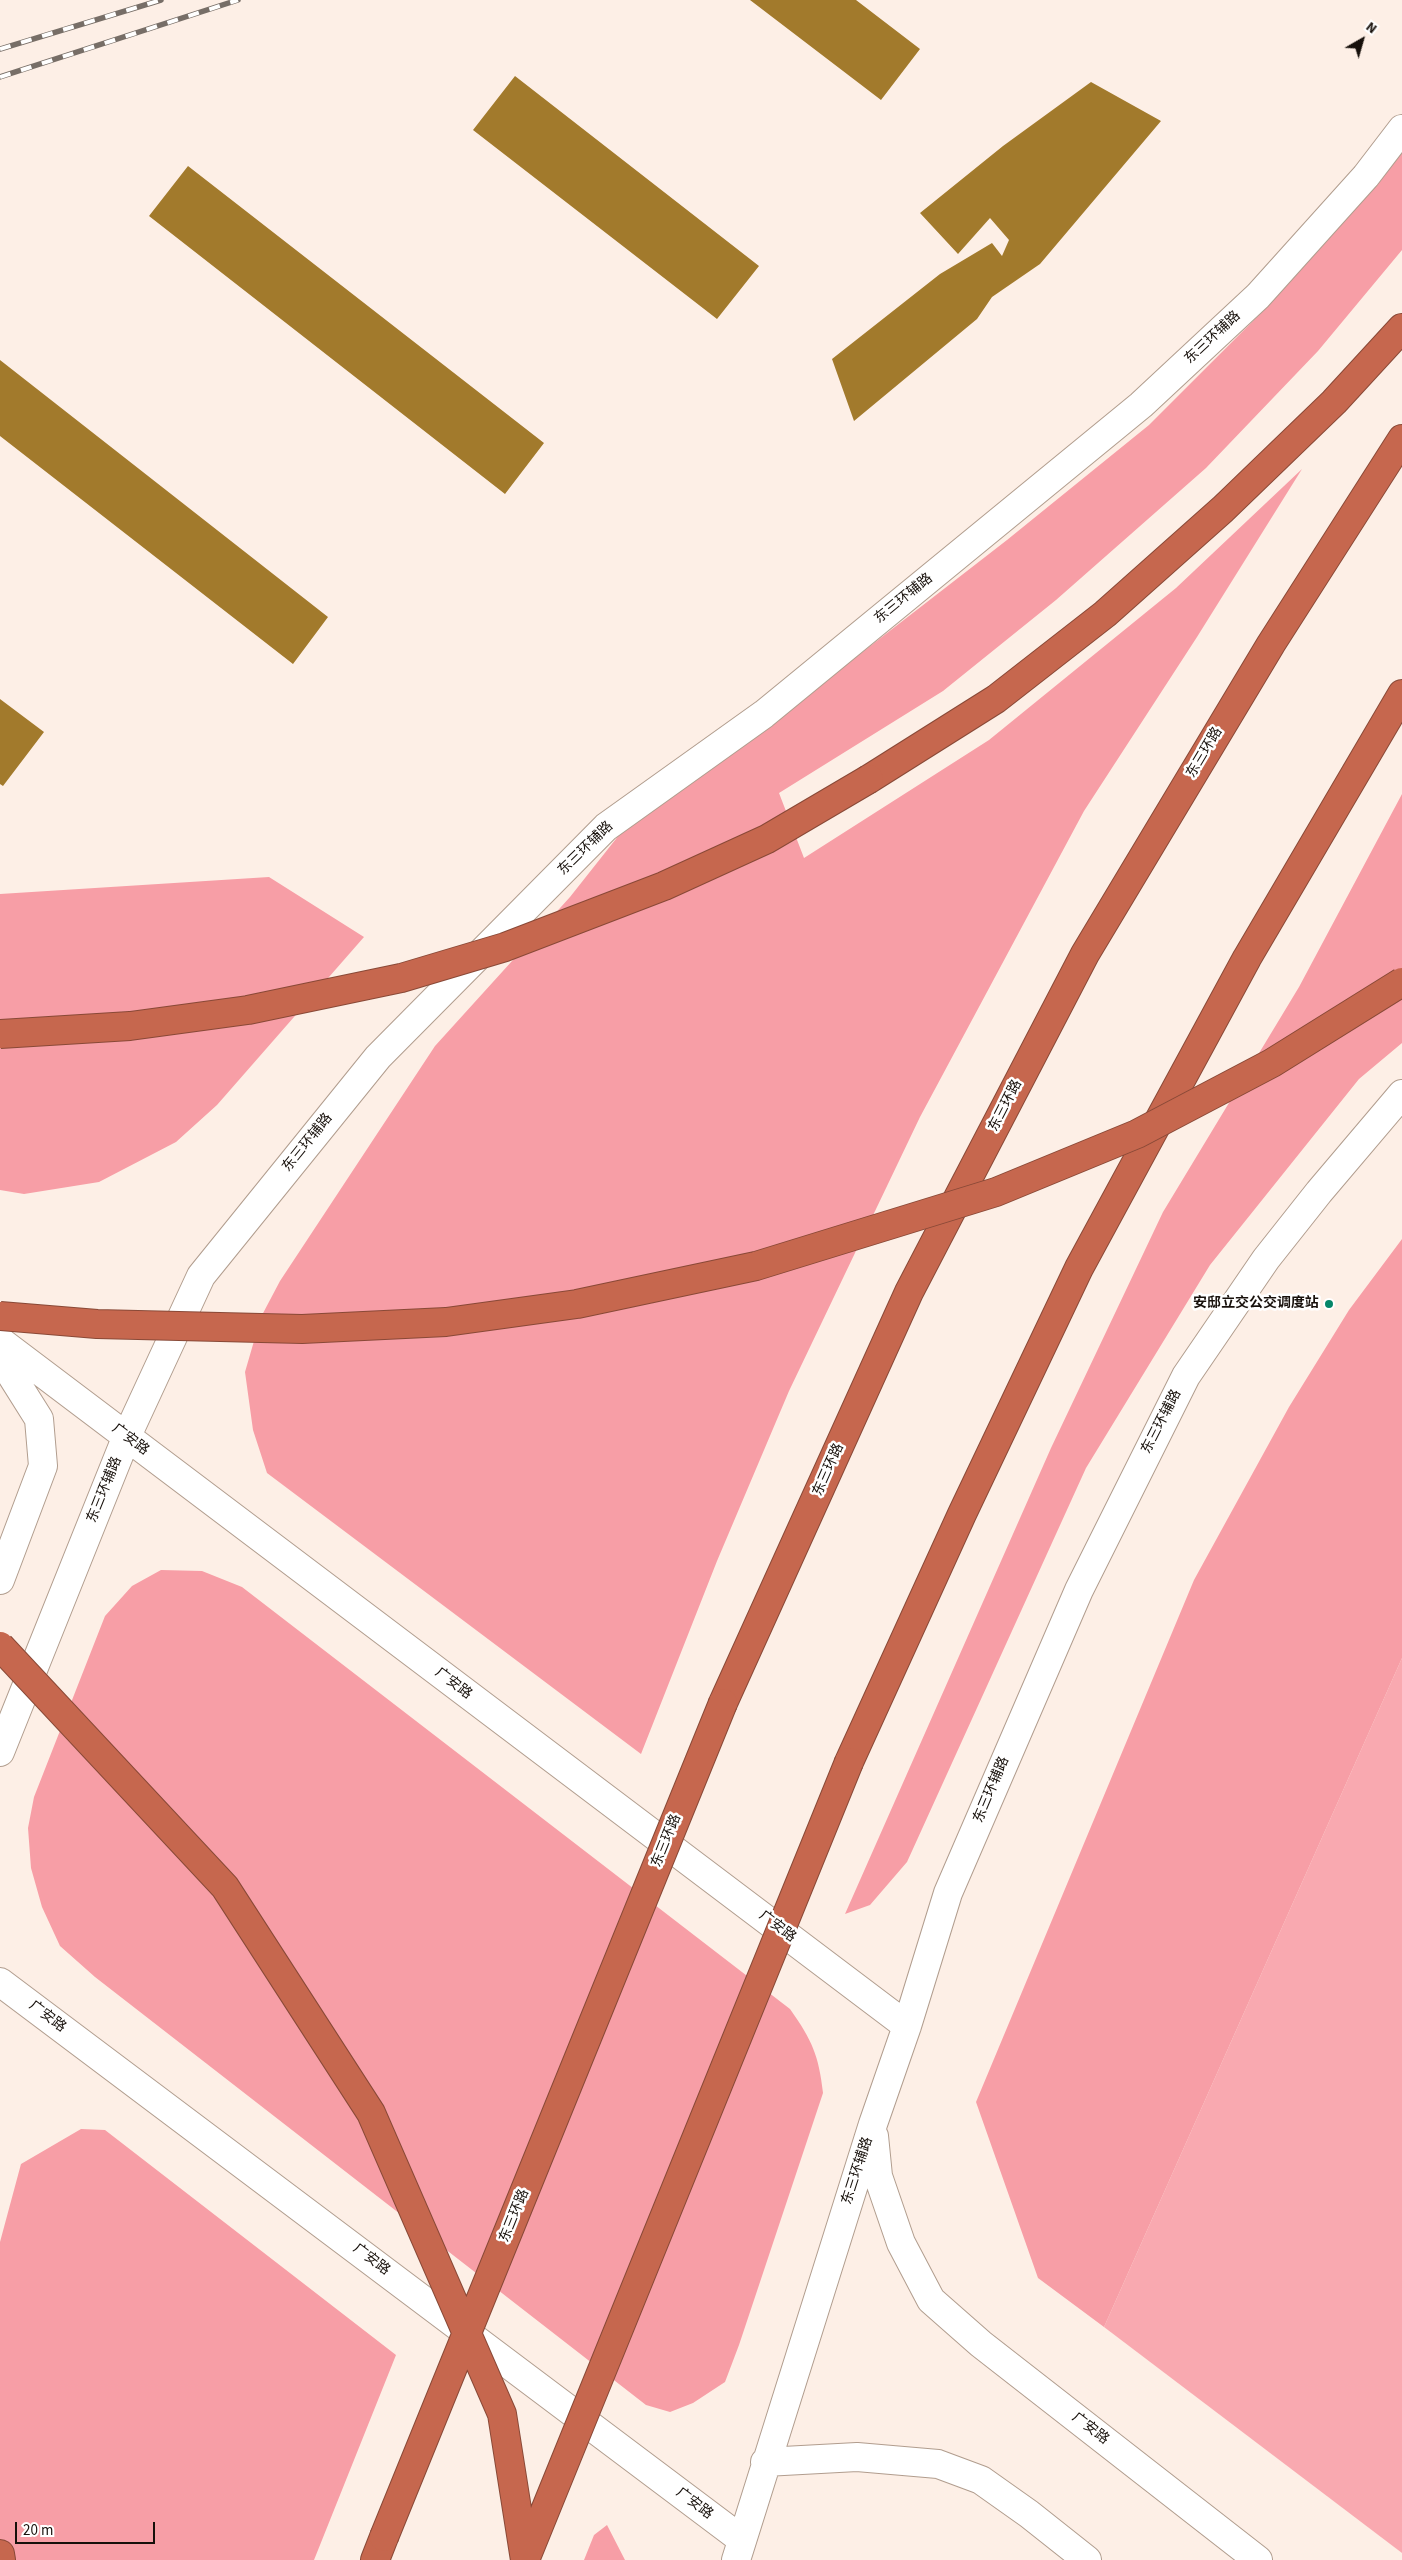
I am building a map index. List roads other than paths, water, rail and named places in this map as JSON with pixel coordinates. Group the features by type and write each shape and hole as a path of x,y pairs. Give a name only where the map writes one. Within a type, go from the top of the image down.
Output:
{"highway":[{"path":"0,1034 130,1026 248,1010 410,975 505,947 664,886 767,839 869,779 996,699 1105,614 1223,509 1313,422 1402,328"},
{"name":"东三环路","path":"380,2548 723,1704 909,1292 1084,954 1271,644 1402,439"},
{"path":"525,2560 849,1762 962,1514 1079,1268 1247,958 1402,694"},
{"path":"0,1316 97,1324 302,1329 446,1322 577,1304 756,1266 996,1192 1137,1134 1272,1063 1383,996 1402,982"},
{"path":"0,1646 225,1887 371,2113 502,2414 525,2560"},
{"path":"0,2554 1,2560"}],"main road":[{"name":"东三环辅路","path":"0,1752 126,1438 202,1276 378,1057 606,827 764,714 1140,405 1258,296 1366,176 1402,129"},
{"name":"东三环辅路","path":"739,2549 873,2124 908,2026 951,1884 1078,1590 1186,1376 1266,1259 1319,1192 1402,1094"},
{"name":"广安路","path":"0,1341 126,1438 908,2026"},
{"path":"0,1357 39,1420 43,1466 0,1580"},
{"name":"广安路","path":"0,1982 739,2549"},
{"name":"广安路","path":"873,2124 881,2185 900,2243 931,2300 981,2344 1258,2560"},
{"path":"765,2462 857,2457 938,2464 981,2480 1029,2514 1087,2560"}],"railway":[{"path":"0,49 161,0"},
{"path":"0,77 238,0"}],"place":[{"name":"安邸立交公交调度站","path":"1329,1304"}]}
